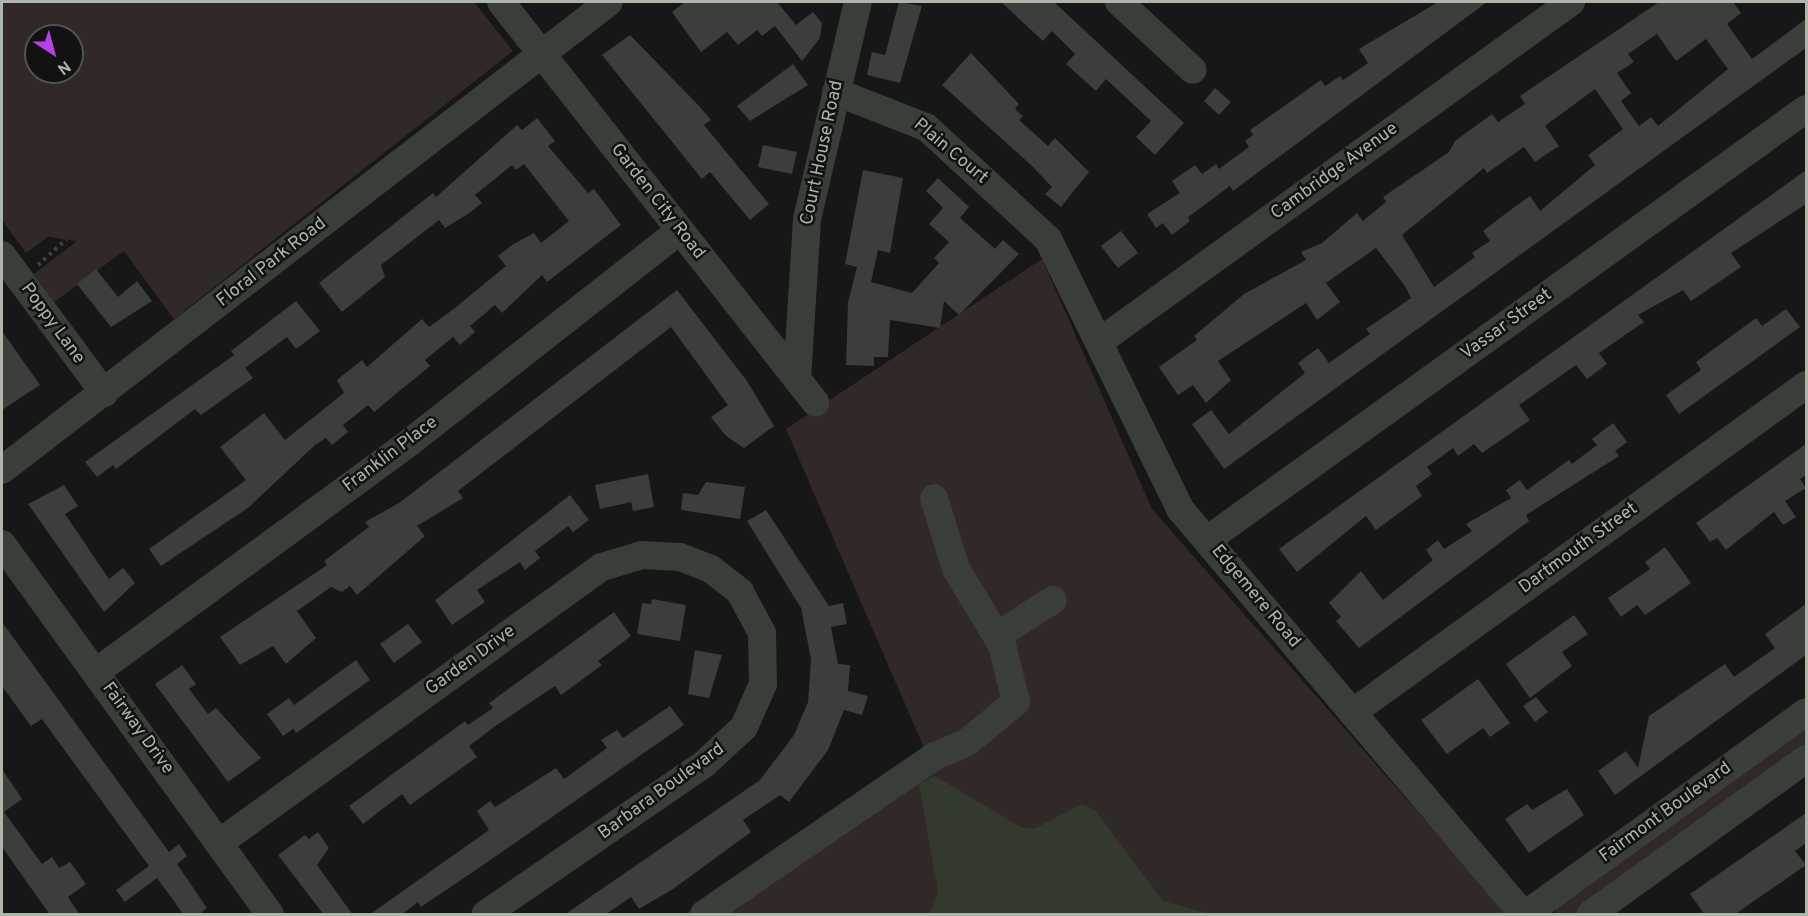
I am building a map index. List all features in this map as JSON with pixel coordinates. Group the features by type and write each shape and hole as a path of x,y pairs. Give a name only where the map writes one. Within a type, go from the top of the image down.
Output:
{"street":[{"name":"Garden City Road","path":"501,2 815,402"},
{"name":"Floral Park Road","path":"2,470 609,2"},
{"name":"Court House Road","path":"797,379 807,219 858,2"},
{"path":"1119,2 1193,70"},
{"name":"Cambridge Avenue","path":"1099,342 1571,2"},
{"name":"Plain Court","path":"836,92 926,127 1048,239"},
{"name":"Vassar Street","path":"1207,540 1806,109"},
{"name":"Franklin Place","path":"96,672 410,442 679,231"},
{"name":"Edgemere Road","path":"1048,239 1173,497 1352,713 1525,915"},
{"name":"Poppy Lane","path":"2,255 104,393"},
{"name":"Dartmouth Street","path":"1352,713 1806,385"},
{"path":"704,915 1005,712 1016,702 1016,692 998,635 956,569 934,498"},
{"name":"Fairway Drive","path":"2,544 270,915"},
{"name":"Garden Drive","path":"219,843 602,567 642,555 680,557 711,569 740,592"},
{"name":"Barbara Boulevard","path":"486,915 704,765 744,727 763,684 766,657 758,625 740,592"},
{"path":"998,635 1053,600"},
{"name":"Fairmont Boulevard","path":"1525,915 1806,712"},
{"path":"1592,915 1806,759"}],"path":[{"path":"31,270 66,240"}],"shaded area":[{"path":"2,2 474,2 513,51 174,319 124,251 54,302 34,274 77,241 48,237 26,253 2,220"},
{"path":"1042,259 1152,509 1507,914 686,914 925,750 786,429"},
{"path":"1806,726 1806,748 1576,914 1554,914 1557,906"},
{"path":"935,776 1022,828 1036,828 1082,804 1095,810 1163,901 1209,914 930,914 938,891 919,784"}],"building":[{"path":"685,2 777,2 796,25 813,12 822,23 820,38 802,61 775,26 762,36 757,30 738,45 727,32 701,52 672,12"},
{"path":"899,2 922,6 900,83 867,75 872,52 885,55"},
{"path":"1001,2 1054,2 1184,123 1155,155 1136,137 1151,121 1106,79 1096,91 1066,64 1075,54 1052,31 1043,41"},
{"path":"1438,2 1487,2 1233,191 1230,186 1188,217 1190,221 1172,235 1163,223 1156,228 1147,214 1180,193 1172,181 1195,165 1202,174 1216,164 1219,169 1249,147 1245,141 1253,135 1250,130 1321,80 1325,86 1340,76 1343,80 1368,63 1359,49"},
{"path":"1659,2 1733,2 1741,13 1727,24 1752,59 1806,19 1806,48 1224,469 1192,424 1211,410 1229,434 1305,373 1298,363 1318,348 1329,363 1370,334 1366,329 1411,298 1405,286 1376,248 1326,283 1340,302 1317,320 1306,303 1218,361 1231,380 1206,403 1193,385 1178,395 1159,367 1197,340 1194,336 1244,294 1306,260 1301,252 1322,243 1357,213 1363,221 1386,202 1383,197 1449,152 1455,141 1492,114 1498,122 1525,104 1520,96","holes":["1657,34 1676,61 1706,39 1728,69 1658,126 1651,117 1639,126 1621,101 1631,93 1617,73 1634,62 1628,54","1595,89 1623,129 1588,155 1595,165 1540,211 1530,196 1509,211 1483,231 1490,241 1472,253 1475,257 1434,287 1402,235 1484,168 1487,173 1524,147 1535,162 1559,146 1545,126"]},
{"path":"630,35 711,120 704,125 769,204 750,220 710,172 702,179 602,55"},
{"path":"971,53 1019,104 1015,109 1023,116 1019,120 1048,146 1055,138 1089,172 1061,207 1045,194 1052,187 1031,165 942,85"},
{"path":"793,64 808,85 750,121 737,106"},
{"path":"1215,88 1231,102 1219,115 1204,101"},
{"path":"537,118 555,141 548,146 588,193 594,189 621,225 547,282 542,275 502,313 495,305 470,326 475,332 460,345 453,337 425,360 430,366 374,412 368,405 343,425 348,432 332,445 326,438 315,445 248,508 161,566 149,549 246,480 220,447 264,413 285,440 344,393 337,380 362,360 367,367 422,319 429,327 455,308 506,266 498,256 512,245 534,233 541,243 569,221 524,164 516,170 512,165 475,195 482,203 468,214 445,228 439,220 381,265 385,277 342,312 319,283 433,193 436,197 517,125 522,130"},
{"path":"763,145 797,152 792,174 758,167"},
{"path":"863,170 903,178 890,253 878,250 871,282 912,293 939,263 934,258 949,242 929,224 943,208 926,191 938,178 969,207 960,218 995,249 1003,240 1019,254 959,315 944,301 940,328 890,320 888,357 874,357 874,366 846,365 848,302 857,267 845,264"},
{"path":"1806,170 1806,204 1731,253 1741,267 1691,301 1683,290 1638,315 1644,322 1599,353 1607,364 1587,379 1576,365 1519,405 1530,420 1482,453 1474,444 1458,456 1453,448 1427,467 1432,474 1416,486 1422,496 1376,530 1366,516 1297,572 1279,549"},
{"path":"1121,231 1138,253 1118,268 1101,246"},
{"path":"96,269 118,297 137,281 152,301 111,327 77,284"},
{"path":"677,290 747,381 774,426 744,448 726,436 711,417 728,405 671,327 458,491 463,498 417,526 425,536 357,595 350,586 342,592 331,587 297,611 316,638 286,664 273,646 240,665 220,637 327,565 324,561 369,527 365,522 399,503"},
{"path":"296,301 320,331 296,349 287,337 245,368 253,378 201,415 195,409 116,469 113,465 97,477 85,462 234,355 231,351"},
{"path":"1786,309 1800,327 1679,414 1666,395 1701,370 1696,362 1756,318 1762,326"},
{"path":"2,331 40,385 2,410"},
{"path":"1613,423 1627,442 1615,451 1619,456 1526,515 1529,521 1359,648 1336,621 1341,617 1329,603 1361,571 1383,600 1433,560 1426,550 1438,540 1444,549 1472,531 1466,524 1511,498 1506,490 1520,480 1527,490 1569,460 1572,464 1597,445 1592,439"},
{"path":"1806,444 1806,475 1800,479 1806,488 1785,501 1796,517 1783,525 1774,512 1726,550 1717,538 1710,542 1696,523"},
{"path":"648,474 654,507 633,511 631,502 600,509 595,485"},
{"path":"706,482 745,487 740,519 681,510 683,493 698,495"},
{"path":"64,485 78,506 65,514 109,579 123,568 135,583 104,612 28,504"},
{"path":"570,495 589,520 573,532 568,526 535,551 540,558 525,570 520,562 477,590 485,602 452,625 435,600"},
{"path":"766,510 829,606 843,603 847,624 831,627 838,664 850,665 848,691 868,696 862,715 844,710 828,750 789,802 780,795 743,820 751,832 673,889 639,909 631,897 605,915 564,915 760,780 794,735 808,702 811,659 801,608 747,521"},
{"path":"1665,547 1691,583 1645,615 1637,605 1621,617 1608,598 1650,569 1645,562"},
{"path":"652,599 686,605 680,641 637,634 642,603 651,604"},
{"path":"1806,604 1806,655 1615,795 1598,771 1626,751 1638,768 1649,716 1725,664 1734,677 1775,648 1765,634"},
{"path":"614,612 631,636 598,661 602,665 561,695 555,686 494,727 469,746 477,757 410,805 402,794 363,824 349,806 465,721 468,725 493,708 489,703"},
{"path":"1574,615 1588,634 1562,652 1572,666 1530,698 1506,664"},
{"path":"2,622 169,852 179,844 187,856 177,864 207,908 198,915 184,915 157,878 125,902 116,890 149,866 42,719 31,726 2,686"},
{"path":"408,624 422,642 394,663 380,644"},
{"path":"695,650 722,655 709,698 688,694"},
{"path":"356,660 370,680 296,733 293,729 283,736 267,714 289,698 294,705"},
{"path":"182,665 196,684 189,689 208,714 216,708 261,758 228,782 155,684"},
{"path":"1478,679 1510,723 1490,737 1483,728 1447,754 1421,720"},
{"path":"1536,697 1548,712 1535,722 1523,706"},
{"path":"670,706 684,725 486,863 421,907 418,902 401,915 369,915 489,830 477,811 490,801 495,807 556,768 564,779 607,748 601,740 617,730 623,738"},
{"path":"2,769 22,799 4,812 42,864 52,857 59,868 70,862 86,884 68,897 80,915 50,915 2,847"},
{"path":"1567,789 1584,815 1529,853 1505,819 1527,804 1532,810"},
{"path":"1806,813 1806,843 1795,851 1806,865 1734,915 1705,915 1690,894"},
{"path":"318,832 329,848 317,865 353,915 324,915 278,855 305,835 309,839"}]}
